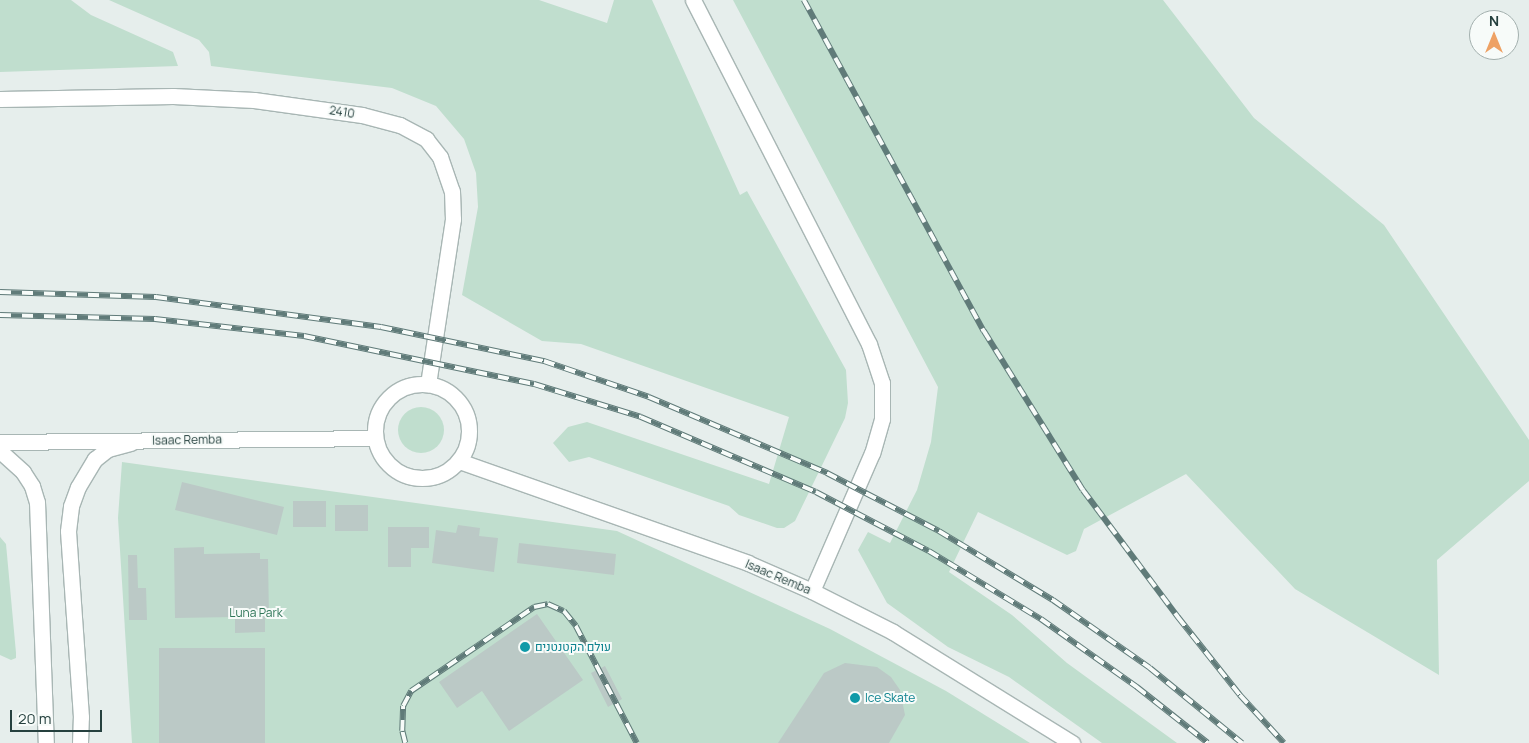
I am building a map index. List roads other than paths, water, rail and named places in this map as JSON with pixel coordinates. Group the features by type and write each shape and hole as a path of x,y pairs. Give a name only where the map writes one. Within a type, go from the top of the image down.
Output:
{"street":[{"path":"693,0 869,344 882,383 882,419 872,453 812,591"},
{"name":"2410","path":"0,99 173,96 254,100 362,115 400,125 426,139 440,158 452,191 452,219 428,384"},
{"path":"413,384 428,384 451,393 466,413 469,438 459,462 432,477 417,478 402,474 389,465 380,453 375,438 377,417 388,398 413,384"},
{"name":"Isaac Remba","path":"0,442 375,438"},
{"path":"80,743 81,717 68,531 71,506 78,487 95,459 108,449 140,441"},
{"path":"0,451 23,472 32,486 36,502 46,743"},
{"name":"Isaac Remba","path":"459,462 748,563 812,591 893,632 989,689 1072,743"}],"railway":[{"path":"804,0 984,331 1083,490 1178,617 1240,695 1284,743"},
{"path":"0,292 156,297 381,327 544,361 649,397 827,473 939,531 1053,600 1150,668 1242,743"},
{"path":"0,315 155,319 304,336 534,384 641,417 816,492 929,551 1041,619 1137,687 1208,743"},
{"path":"405,743 402,731 403,706 411,691 534,607 548,604 564,611 576,626 637,743"}],"place":[{"name":"עולם הקטנטנים","path":"525,647"},
{"name":"Ice Skate","path":"855,698"}],"park label":[{"name":"Luna Park","path":"256,613"}]}
